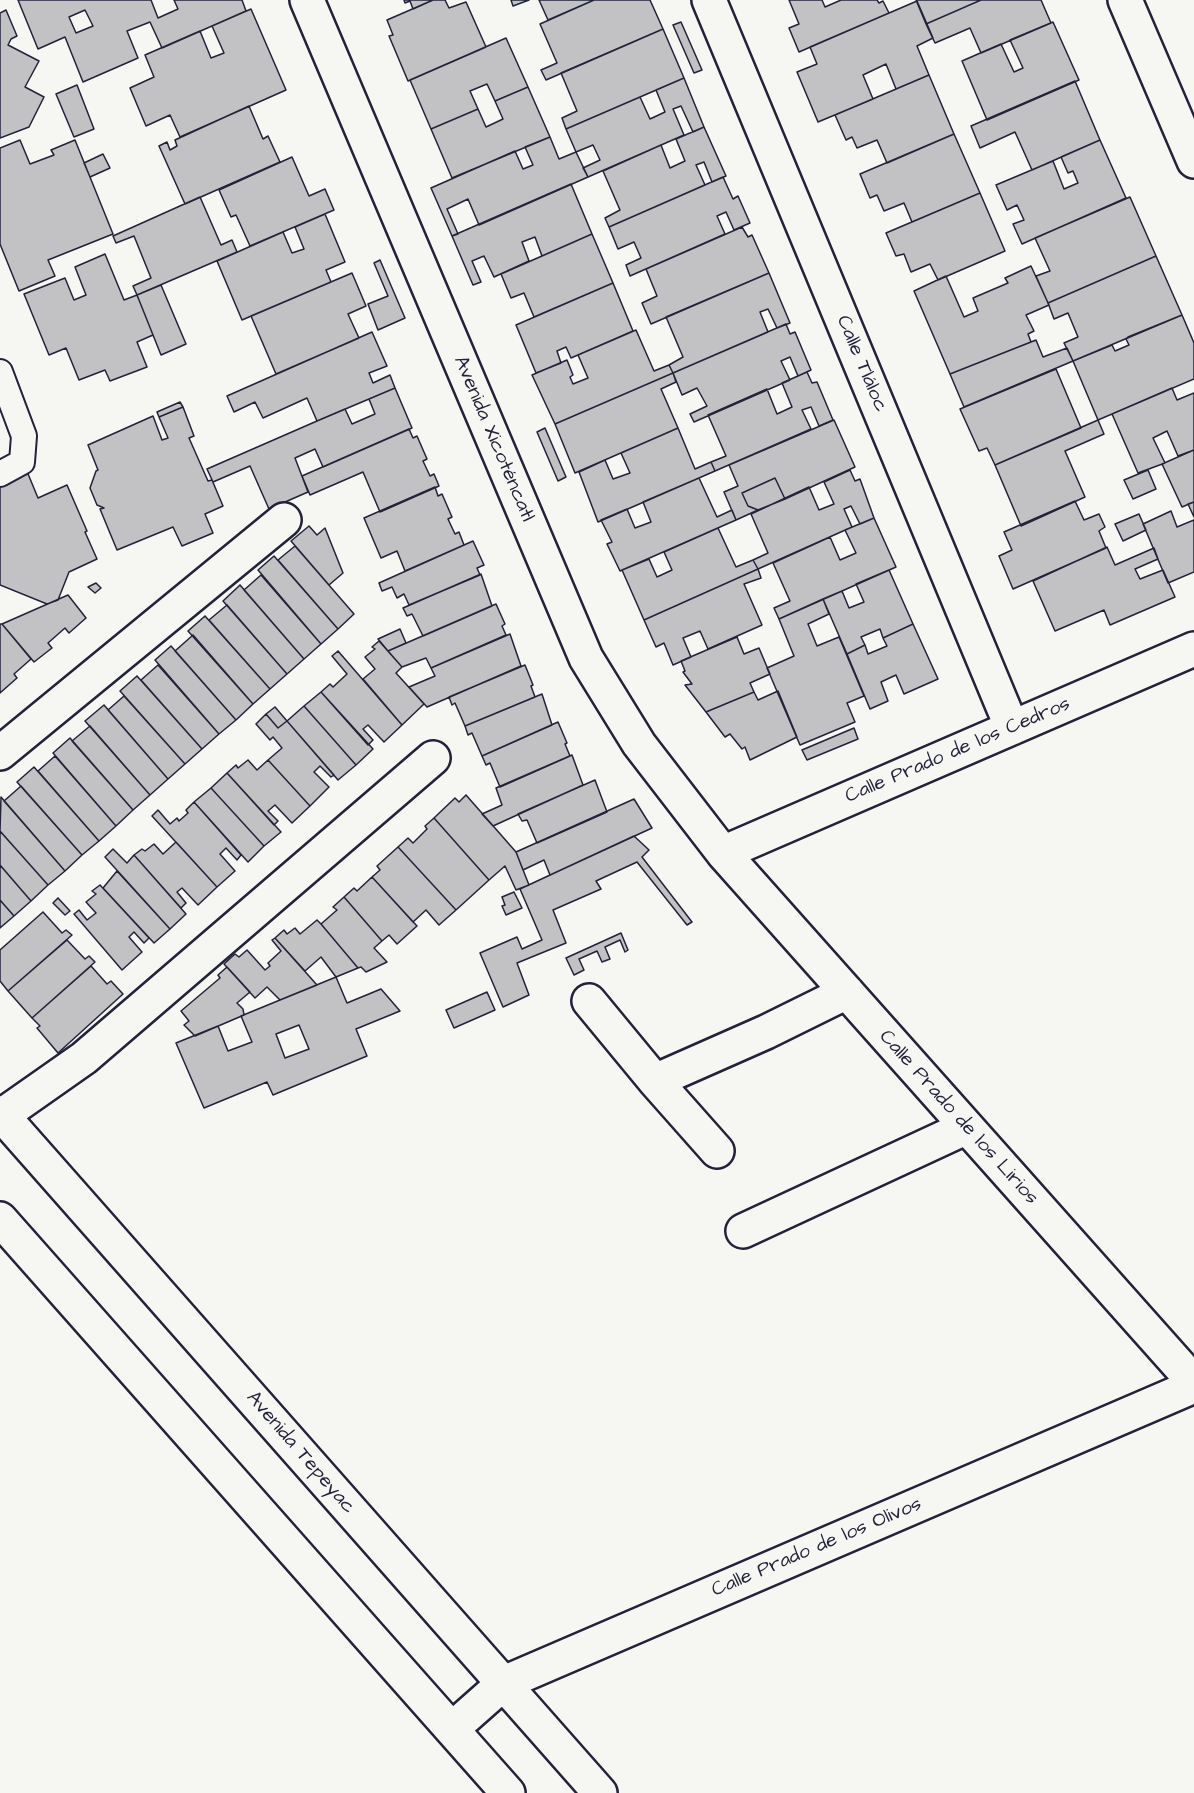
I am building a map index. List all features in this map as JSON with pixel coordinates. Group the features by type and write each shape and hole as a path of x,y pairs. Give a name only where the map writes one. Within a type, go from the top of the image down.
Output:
{"street":[{"name":"Avenida Xicoténcatl","path":"307,0 586,658 639,744 723,853"},
{"name":"Calle Tláloc","path":"710,0 1012,728"},
{"path":"1125,0 1194,161"},
{"path":"0,753 284,520"},
{"name":"Calle Prado de los Cedros","path":"723,853 1194,649"},
{"path":"1,1115 84,1058 433,758"},
{"name":"Calle Prado de los Lirios","path":"723,853 1194,1384"},
{"path":"655,1081 766,1032 847,992"},
{"path":"589,1001 717,1151"},
{"name":"Avenida Tepeyac","path":"1,1115 600,1793"},
{"path":"743,1231 967,1127"},
{"path":"0,1219 508,1793"},
{"name":"Calle Prado de los Olivos","path":"452,1729 504,1683 1194,1384"}],"lane":[{"path":"0,372 24,436 22,462 0,474"}],"building":[{"path":"18,0 151,0 158,18 178,9 174,0 242,0 246,11 162,48 150,22 127,31 138,58 83,82 65,37 38,49","holes":["85,10 93,26 76,33 69,17"]},
{"path":"404,0 433,0 413,9 410,1 405,3"},
{"path":"433,0 445,0 449,8 466,2 486,47 408,81 389,36 393,35 387,20"},
{"path":"511,0 529,0 513,6"},
{"path":"539,0 594,0 548,20"},
{"path":"594,0 650,0 663,29 546,80 541,70 557,63 540,24"},
{"path":"789,0 822,0 825,7 841,0 877,0 879,3 883,1 889,13 799,52 789,28 799,24"},
{"path":"916,0 981,0 926,24"},
{"path":"981,0 1041,0 1051,23 981,53 970,28 935,43 926,24"},
{"path":"917,1 933,38 917,46 929,75 896,89 886,64 863,75 873,99 818,122 797,72 817,64 810,47"},
{"path":"251,9 286,90 180,137 170,115 146,126 130,88 154,77 145,55 200,31 211,58 224,53 212,26"},
{"path":"6,10 17,36 11,39 8,45 39,61 25,87 44,97 29,127 0,138 0,13"},
{"path":"681,22 702,70 694,73 673,25"},
{"path":"1053,22 1079,80 987,120 962,61 1001,44 1014,72 1023,68 1010,40"},
{"path":"663,29 684,78 566,129 562,118 577,111 561,73"},
{"path":"506,38 528,87 495,101 487,84 470,91 478,109 431,129 410,80"},
{"path":"929,75 954,134 887,163 877,140 857,148 852,137 846,140 835,115"},
{"path":"684,78 704,127 693,132 681,106 673,109 684,135 588,177 583,168 600,160 593,145 576,152 566,129 640,97 650,119 665,112 656,90"},
{"path":"1075,81 1100,140 1032,170 1015,132 980,148 971,126"},
{"path":"77,85 94,129 74,137 56,94"},
{"path":"528,87 550,137 452,178 431,129 478,109 486,127 503,119 495,101"},
{"path":"249,106 263,139 268,136 280,162 185,204 159,146 167,142 170,150 177,146 175,140"},
{"path":"704,127 726,176 712,182 704,162 696,165 705,185 609,227 605,218 620,210 603,171 661,145 670,168 685,161 676,139"},
{"path":"954,134 980,193 912,222 904,203 884,211 877,195 870,198 860,174"},
{"path":"550,137 559,159 576,152 588,177 479,225 468,199 447,209 458,234 452,236 431,188 515,151 523,169 533,165 525,147"},
{"path":"20,140 30,164 54,155 51,150 75,140 113,234 48,260 55,276 19,291 0,244 0,148"},
{"path":"1100,140 1126,198 1022,244 1013,224 1024,220 1017,205 1007,210 996,185 1053,161 1064,189 1078,183 1073,171 1068,173 1061,157"},
{"path":"103,154 110,168 90,177 84,163"},
{"path":"292,157 309,196 325,189 334,210 250,246 236,215 231,217 219,190"},
{"path":"723,177 733,199 738,196 750,223 734,230 726,212 717,216 725,234 630,276 626,265 641,258 634,242 618,249 609,227"},
{"path":"571,184 592,234 542,256 535,237 522,242 529,261 494,277 484,256 472,261 481,282 473,285 452,236"},
{"path":"980,193 1005,251 938,280 930,264 911,272 904,254 896,256 886,233"},
{"path":"200,197 221,245 232,240 237,252 137,295 133,286 151,278 134,236 116,243 113,236"},
{"path":"1130,197 1156,256 1048,303 1036,276 1050,271 1035,238"},
{"path":"325,214 345,262 326,270 331,282 242,320 217,261 283,232 292,253 304,249 295,227"},
{"path":"742,227 748,237 752,235 769,273 651,324 642,303 657,296 646,269"},
{"path":"592,234 613,283 534,317 524,293 511,298 501,274"},
{"path":"105,254 124,300 137,295 153,335 137,342 147,367 110,381 105,370 79,380 66,348 49,355 24,294 65,278 74,300 86,295 75,267"},
{"path":"1156,256 1182,315 1073,361 1064,343 1078,337 1068,313 1054,319 1048,303"},
{"path":"380,260 405,318 378,330 368,304 388,296 374,263"},
{"path":"1031,266 1049,305 1026,315 1034,331 1028,334 1031,342 950,374 914,291 946,276 964,317 978,311 973,298 1008,283 1005,278"},
{"path":"352,273 366,306 348,314 359,338 276,374 251,316"},
{"path":"769,273 790,323 777,328 768,309 760,312 768,332 673,373 669,365 683,357 666,317"},
{"path":"613,283 633,331 571,358 566,347 557,351 561,363 536,373 516,325"},
{"path":"161,285 186,344 161,355 137,295"},
{"path":"1182,315 1194,343 1194,379 1098,420 1073,361 1112,345 1115,351 1129,345 1126,339 1128,337"},
{"path":"786,324 790,334 795,332 811,370 798,376 790,357 781,361 790,380 694,422 690,414 707,406 697,388 682,395 673,373"},
{"path":"636,330 654,371 669,365 673,373 555,424 532,375 567,360 573,375 570,377 573,384 588,378 578,355"},
{"path":"372,332 387,366 369,373 373,383 390,375 395,388 317,421 307,398 263,418 255,402 234,412 227,396"},
{"path":"1036,340 1043,357 1067,348 1073,361 964,407 950,374"},
{"path":"1056,369 1081,428 995,465 987,448 979,451 960,409"},
{"path":"807,372 812,383 817,382 833,420 819,426 811,407 802,410 811,429 715,471 711,462 726,456 708,415 767,389 777,414 792,407 782,383"},
{"path":"673,373 676,382 661,389 678,428 575,473 555,424"},
{"path":"395,388 412,428 323,467 315,449 295,458 308,492 269,509 250,466 213,482 207,469 345,409 352,424 375,414 369,399"},
{"path":"1172,388 1177,400 1194,393 1194,450 1178,456 1167,431 1153,438 1165,463 1138,473 1112,414"},
{"path":"180,402 183,407 159,417 157,412"},
{"path":"183,407 194,436 189,438 208,481 212,480 223,506 205,514 213,533 182,546 173,527 117,550 100,509 104,508 97,505 90,488 98,470 88,445 153,416 162,440 168,438 159,417"},
{"path":"834,420 855,467 785,499 775,478 742,493 748,506 758,510 736,520 724,492 738,486 729,465"},
{"path":"1098,420 1104,434 1065,451 1085,497 1021,526 995,465"},
{"path":"545,428 566,477 558,481 537,432"},
{"path":"678,428 695,469 711,462 715,471 598,522 579,472 605,460 613,479 630,473 621,453"},
{"path":"409,429 413,438 417,436 427,459 423,461 430,476 434,474 439,486 380,512 363,472 310,495 302,476"},
{"path":"1194,450 1194,502 1182,507 1162,464"},
{"path":"26,469 38,498 67,485 97,559 69,572 58,600 47,604 0,585 0,481"},
{"path":"850,470 855,481 860,479 874,518 860,524 851,506 844,509 852,527 758,569 753,560 768,553 751,514 809,487 819,510 834,504 824,482"},
{"path":"1148,470 1156,489 1133,499 1124,480"},
{"path":"699,478 717,517 732,510 736,520 620,571 607,544 612,542 601,520 627,509 635,528 651,522 643,502"},
{"path":"775,478 785,499 758,510 748,506 742,493"},
{"path":"435,487 438,496 442,494 452,517 448,519 455,534 459,532 464,545 405,571 397,551 381,558 364,518"},
{"path":"1075,501 1084,520 1099,514 1105,527 1099,531 1106,548 1013,589 999,556 1012,550 1004,532"},
{"path":"1194,502 1194,517 1188,504"},
{"path":"1171,511 1177,527 1194,520 1194,572 1168,583 1143,524"},
{"path":"1139,514 1146,530 1123,541 1115,524"},
{"path":"874,518 896,567 779,619 774,608 790,601 773,563 830,537 840,560 856,553 845,530"},
{"path":"309,526 317,535 325,528 343,573 329,585 291,541"},
{"path":"718,528 736,567 753,560 758,569 644,620 622,570 649,559 657,577 672,570 664,552"},
{"path":"473,541 484,565 477,568 480,575 409,605 404,594 397,598 392,587 382,591 379,583"},
{"path":"295,546 354,614 338,629 278,560"},
{"path":"1107,547 1115,565 1154,548 1158,559 1135,569 1140,579 1163,570 1175,597 1110,625 1104,610 1055,631 1033,581"},
{"path":"274,556 338,629 321,644 258,570"},
{"path":"758,569 761,578 744,584 762,625 708,649 700,631 683,638 691,657 673,665 664,643 656,647 644,620"},
{"path":"889,570 913,624 883,638 880,629 861,637 865,645 847,654 823,599 842,591 849,608 864,602 856,584"},
{"path":"481,574 492,606 423,636 412,614 407,616 403,608"},
{"path":"261,575 321,644 304,659 244,590"},
{"path":"96,583 101,588 95,593 88,587"},
{"path":"240,585 304,659 287,674 223,601"},
{"path":"68,595 86,618 69,633 65,628 48,643 52,648 34,662 2,624"},
{"path":"823,599 829,614 808,624 817,646 839,637 864,696 847,703 855,722 800,745 767,668 794,656 779,619"},
{"path":"496,604 505,624 502,626 506,635 431,668 426,658 402,667 388,651"},
{"path":"227,605 287,674 270,689 209,620"},
{"path":"205,616 270,689 253,704 188,631"},
{"path":"0,624 31,659 14,674 17,678 0,693"},
{"path":"913,624 938,679 904,694 896,675 881,682 888,701 870,709 847,654 865,645 868,654 887,646 883,638"},
{"path":"400,629 406,643 388,651 378,639"},
{"path":"510,634 521,666 427,707 409,687 435,676 431,668"},
{"path":"193,635 253,704 236,720 175,651"},
{"path":"737,637 744,654 759,648 770,674 750,683 754,692 706,712 685,685 692,684 683,672 685,671 681,661"},
{"path":"379,641 402,667 396,673 424,704 402,725 363,679 375,669 365,657 375,649 372,647"},
{"path":"171,646 236,720 219,734 155,660"},
{"path":"338,651 402,725 384,742 368,725 363,729 373,740 368,745 321,692 330,684 333,687 347,674 332,656"},
{"path":"158,665 219,734 202,749 141,680"},
{"path":"525,665 535,697 465,726 455,703 452,705 449,697"},
{"path":"137,676 202,749 185,764 120,691"},
{"path":"778,691 797,737 750,760 745,747 742,749 730,734 725,737 706,712 754,692 758,700"},
{"path":"321,692 373,749 356,765 304,706"},
{"path":"542,694 552,725 482,756 472,733 468,735 465,726"},
{"path":"124,696 185,764 168,779 108,710"},
{"path":"104,705 168,779 150,795 85,721"},
{"path":"304,706 356,765 338,780 287,721"},
{"path":"275,707 287,721 278,728 266,714"},
{"path":"266,714 278,728 287,721 334,775 331,777 320,766 314,772 329,787 310,806 268,760 282,748 273,737 270,740 256,724"},
{"path":"558,722 570,756 500,787 490,763 486,765 482,756"},
{"path":"90,726 150,795 133,810 72,741"},
{"path":"854,728 858,739 807,760 802,750"},
{"path":"70,738 133,810 116,826 53,753"},
{"path":"572,755 583,785 493,826 482,814 502,805 496,788"},
{"path":"55,756 116,826 99,841 38,771"},
{"path":"248,760 257,770 268,760 310,806 292,823 275,805 268,811 278,821 274,825 227,773 236,765 238,768"},
{"path":"34,767 99,841 82,855 17,782"},
{"path":"227,773 281,832 264,846 211,788"},
{"path":"595,780 607,812 537,843 527,820 522,821 518,814"},
{"path":"21,786 82,855 65,871 4,801"},
{"path":"211,788 264,846 248,862 194,802"},
{"path":"466,795 516,852 529,885 516,890 505,866 489,880 434,818 455,798 459,802"},
{"path":"1,797 65,871 48,885 0,831"},
{"path":"634,799 652,828 550,875 544,860 523,870 516,852"},
{"path":"194,802 241,855 237,860 226,848 220,854 235,871 217,887 152,816 158,810 170,824 177,818 179,821 188,813 186,810"},
{"path":"434,818 489,880 456,910 398,847 408,838 413,843"},
{"path":"0,831 48,885 31,901 0,865"},
{"path":"634,836 649,850 642,857 692,922 687,925 637,862 596,881 601,889 553,910 566,943 517,963 529,995 503,1007 480,953 517,937 522,949 542,940 520,889"},
{"path":"176,842 217,887 198,905 182,888 177,892 186,903 181,908 134,855 154,844 163,854"},
{"path":"398,847 456,910 439,925 426,910 413,922 372,877 380,870 377,866"},
{"path":"113,849 127,863 134,855 186,914 170,929 105,857"},
{"path":"0,865 31,901 14,916 0,900"},
{"path":"117,871 170,929 154,943 103,888"},
{"path":"372,877 417,926 397,944 389,935 382,941 344,897 354,888 357,891"},
{"path":"100,885 149,938 144,943 134,932 129,937 142,952 122,970 74,914 79,910 87,920 96,913 86,902 96,894 92,891"},
{"path":"514,892 522,908 506,915 502,906 505,905 502,897"},
{"path":"344,897 382,941 374,948 387,962 366,972 361,967 358,968 321,924 337,910 333,907"},
{"path":"58,898 70,911 65,915 53,903"},
{"path":"0,900 14,916 0,928"},
{"path":"43,912 62,933 66,930 72,935 8,991 0,981 0,950"},
{"path":"317,920 358,968 336,977 321,957 305,971 275,938 284,930 287,934 295,928 300,934"},
{"path":"621,933 628,950 625,952 620,940 605,947 610,959 602,962 597,951 579,959 584,970 574,975 566,958"},
{"path":"275,938 317,985 280,1000 267,987 255,998 224,964 235,954 239,957 247,950 265,970 270,966 268,963 281,951 272,940"},
{"path":"67,940 85,959 89,956 95,962 32,1018 8,991"},
{"path":"91,966 107,984 111,981 123,994 58,1053 37,1028 40,1026 32,1018"},
{"path":"227,967 250,992 237,1003 243,1009 244,1015 195,1036 184,1025 189,1021 181,1011 220,978 218,975"},
{"path":"336,977 347,1003 381,989 400,1011 356,1029 367,1056 273,1095 267,1082 204,1108 176,1043 218,1026 228,1051 252,1042 241,1016","holes":["299,1025 309,1049 285,1058 276,1034"]},
{"path":"487,992 495,1010 454,1028 446,1010"}]}
